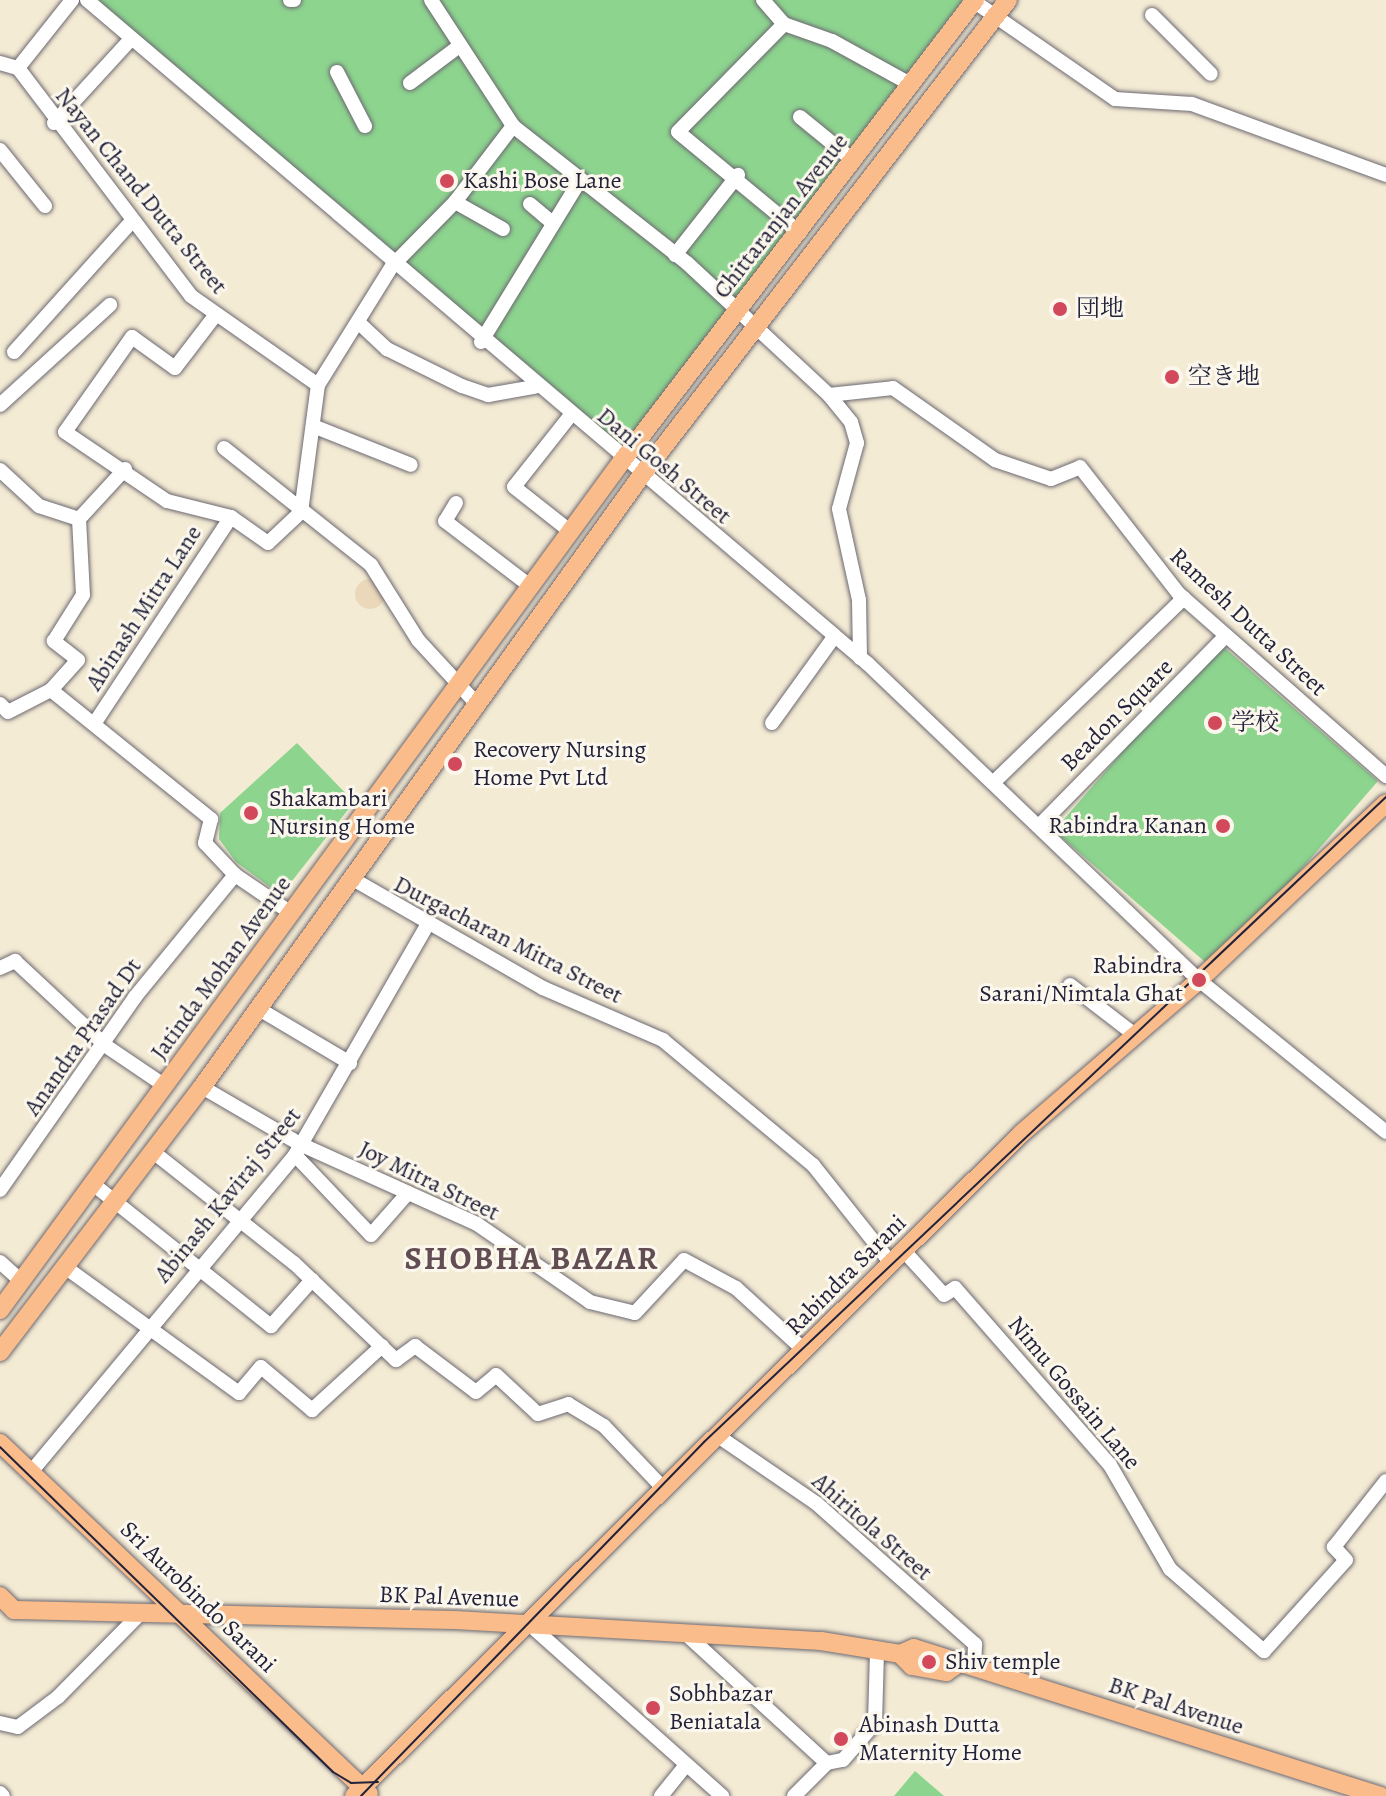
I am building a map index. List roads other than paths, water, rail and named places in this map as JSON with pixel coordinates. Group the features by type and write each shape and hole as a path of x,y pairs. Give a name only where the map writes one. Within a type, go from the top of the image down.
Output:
{"main road":[{"path":"0,1352 202,1087 641,476 1008,0"},
{"name":"Chittaranjan Avenue","path":"622,461 800,233 974,1"},
{"name":"Jatinda Mohan Avenue","path":"0,1310 622,461"},
{"name":"Rabindra Sarani","path":"362,1793 1031,1124 1199,980 1386,803"},
{"name":"Sri Aurobindo Sarani","path":"0,1443 362,1793"},
{"name":"BK Pal Avenue","path":"0,1596 14,1610 529,1624 686,1634 900,1654 914,1648 1380,1796"}],"street":[{"path":"0,63 18,68 72,0"},
{"name":"Dani Gosh Street","path":"87,0 481,342 860,658 995,781 1199,980 1386,1132"},
{"path":"431,0 458,47 513,126 579,182 675,255 829,395 857,443 839,509 859,600 860,658"},
{"path":"763,0 784,24 832,41 912,85"},
{"path":"974,1 1115,99 1192,104 1386,175"},
{"path":"1152,15 1211,74"},
{"path":"784,24 678,132 738,175 800,233"},
{"path":"54,123 131,39"},
{"path":"410,83 458,47"},
{"name":"Nayan Chand Dutta Street","path":"18,68 54,123 214,317 318,385"},
{"path":"337,72 365,126"},
{"path":"800,117 854,161"},
{"path":"214,317 175,368 132,337 65,432 125,469 167,501 231,517 268,543 301,512 318,385 392,266 455,202 513,126"},
{"path":"0,150 45,206"},
{"path":"675,255 738,175"},
{"path":"481,342 579,182"},
{"path":"455,202 503,229"},
{"path":"530,204 553,223"},
{"path":"14,352 132,221"},
{"path":"0,405 110,305"},
{"path":"358,322 387,349 462,386 488,395 534,387"},
{"name":"Ramesh Dutta Street","path":"829,395 893,388 995,460 1051,479 1080,467 1184,598 1386,776"},
{"path":"570,416 514,487 570,531"},
{"path":"313,426 411,465"},
{"path":"224,448 371,565 418,640 476,703"},
{"path":"4,708 51,690 78,660 54,641 83,595 79,519 125,469"},
{"path":"1,474 39,506 79,519"},
{"path":"456,503 445,521 530,586"},
{"name":"Abinash Mitra Lane","path":"94,724 231,517"},
{"path":"995,781 1184,598"},
{"path":"772,723 834,637"},
{"name":"Beadon Square","path":"1040,825 1225,637"},
{"path":"51,690 211,819 205,843 235,875 291,913"},
{"name":"Anandra Prasad Dt","path":"0,1190 106,1046 135,997 235,875"},
{"name":"Durgacharan Mitra Street","path":"351,878 543,988 663,1040 801,1153 898,1257"},
{"name":"Abinash Kaviraj Street","path":"31,1472 297,1150 428,924"},
{"path":"0,968 15,961 106,1046 165,1086"},
{"path":"1070,985 1135,1035"},
{"path":"259,1009 350,1063"},
{"name":"Joy Mitra Street","path":"202,1087 297,1150 408,1193 477,1224 590,1302 635,1313 684,1260 736,1288 804,1350"},
{"path":"297,1150 371,1235 408,1193"},
{"path":"152,1151 241,1219 312,1280 396,1360 415,1346 476,1392 496,1375 538,1414 568,1404 604,1426 664,1489"},
{"path":"93,1184 271,1326 312,1280"},
{"name":"Nimu Gossain Lane","path":"898,1257 944,1295 955,1288 1100,1453 1184,1584 1264,1651 1300,1618 1346,1560 1334,1547 1385,1483"},
{"path":"0,1262 21,1281"},
{"path":"65,1267 239,1393 261,1367 312,1410 382,1346"},
{"name":"Ahiritola Street","path":"718,1436 816,1503 975,1644 966,1665"},
{"path":"0,1723 18,1727 58,1697 139,1615"},
{"path":"529,1624 722,1796"},
{"path":"686,1634 827,1763"},
{"path":"794,1796 827,1763 843,1760 875,1723 877,1651"},
{"path":"661,1796 685,1766"}],"tram line":[{"path":"361,1796 704,1442 1386,797"},
{"path":"0,1447 333,1772 351,1783 378,1782"}],"place":[{"name":"Kashi Bose Lane","path":"447,181"},
{"name":"団地","path":"1060,309"},
{"name":"空き地","path":"1172,377"},
{"name":"学校","path":"1215,723"},
{"name":"Recovery Nursing Home Pvt Ltd","path":"455,764"},
{"name":"Shakambari Nursing Home","path":"251,813"},
{"name":"Rabindra Kanan","path":"1223,826"},
{"name":"Rabindra Sarani/Nimtala Ghat","path":"1199,980"},
{"name":"Shiv temple","path":"929,1662"},
{"name":"Sobhbazar Beniatala","path":"653,1708"},
{"name":"Abinash Dutta Maternity Home","path":"841,1739"}],"district":[{"name":"SHOBHA BAZAR","path":"532,1258"}]}
